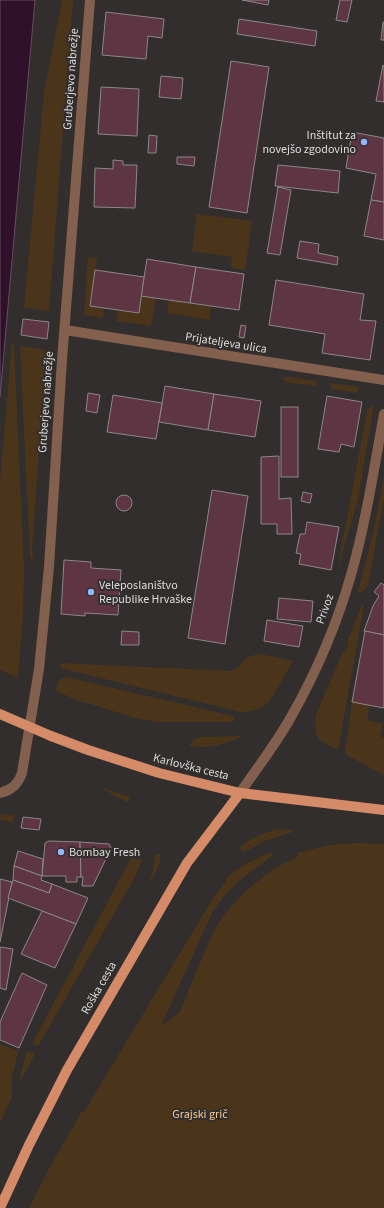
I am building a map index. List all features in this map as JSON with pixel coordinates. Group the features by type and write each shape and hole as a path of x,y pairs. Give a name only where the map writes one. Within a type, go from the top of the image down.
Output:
{"main road":[{"name":"Karlovška cesta","path":"0,714 88,750 159,774 240,793 384,810"},
{"name":"Roška cesta","path":"0,1208 29,1145 67,1070 183,870 197,848 240,793"}],"street":[{"name":"Gruberjevo nabrežje","path":"0,793 8,791 16,785 22,773 39,669 49,567 90,0"},
{"name":"Prijateljeva ulica","path":"65,330 384,380"},
{"name":"Privoz","path":"240,793 291,717 317,665 334,623 351,575 358,549 384,414"}],"green space":[{"path":"62,0 73,0 49,311 24,307 44,93"},
{"path":"197,214 252,221 245,270 231,268 232,257 192,251"},
{"path":"88,257 97,258 90,305 104,308 103,318 84,315"},
{"path":"141,296 156,298 151,326 116,321 118,310 139,313"},
{"path":"169,300 211,307 209,320 167,313"},
{"path":"12,343 14,343 24,568 23,613 18,678 0,670 0,481"},
{"path":"20,346 46,350 32,549 33,560 30,558"},
{"path":"289,377 317,381 316,386 286,382 282,378"},
{"path":"331,383 359,387 356,393 331,389"},
{"path":"374,405 358,499 337,571 367,412 369,408"},
{"path":"384,476 384,497 368,586 361,593 358,592 375,525"},
{"path":"362,604 364,605 338,750 324,743 316,734 316,715 343,651 346,652 349,644 347,642"},
{"path":"261,654 293,661 268,703 258,709 246,712 240,712 60,668 61,663 231,671 240,666 246,658"},
{"path":"66,677 233,716 235,719 231,722 157,722 136,718 77,700 56,691 59,680"},
{"path":"352,702 369,705 368,720 383,724 380,736 384,738 384,775 345,754"},
{"path":"243,736 216,746 189,746 195,739 201,737"},
{"path":"99,787 127,796 130,798 127,802"},
{"path":"0,814 15,815 13,822 0,820"},
{"path":"277,829 295,830 293,832 264,841 248,850 242,851 240,847 249,841 262,834"},
{"name":"Grajski grič","path":"354,843 384,844 384,1208 29,1208 52,1163 82,1111 84,1112 215,895 227,880 226,878 247,863 271,852 272,856 239,881 225,895 212,913 161,1026 179,1013 211,937 219,922 245,892 273,869 297,857 298,853 329,845"},
{"path":"155,854 161,855 159,865 149,886 154,867"},
{"path":"131,858 142,860 134,879 38,1046 32,1044"},
{"path":"0,1044 18,1051 12,1077 12,1097 0,1123"},
{"path":"27,1051 35,1054 19,1084 21,1073"}],"shaded area":[{"path":"0,0 35,0 0,397"}],"building":[{"path":"242,0 269,0 268,5"},
{"path":"340,0 352,0 347,22 336,20"},
{"path":"106,12 164,19 162,38 148,36 146,59 102,55"},
{"path":"239,19 317,31 315,46 237,34"},
{"path":"383,22 384,40 381,40"},
{"path":"231,61 269,67 247,213 209,207"},
{"path":"383,65 384,66 384,102 376,101"},
{"path":"161,76 183,78 181,99 159,97"},
{"path":"101,87 139,89 137,136 98,134"},
{"path":"352,132 384,138 384,202 371,200 376,174 346,168"},
{"path":"149,135 157,136 156,153 148,153"},
{"path":"177,157 195,157 194,166 177,164"},
{"path":"113,160 123,161 123,165 137,165 135,208 94,207 95,168 113,169"},
{"path":"278,165 340,171 338,193 275,186"},
{"path":"278,187 291,190 280,255 267,253"},
{"path":"371,200 384,202 384,240 364,236"},
{"path":"300,241 319,244 318,253 338,257 337,265 297,258"},
{"path":"147,259 196,267 190,303 141,296"},
{"path":"196,267 244,274 239,310 190,303"},
{"path":"95,270 144,277 139,313 90,306"},
{"path":"276,280 364,294 360,320 376,321 370,360 322,353 325,334 269,325"},
{"path":"23,319 49,322 47,339 21,335"},
{"path":"241,325 246,326 244,338 239,337"},
{"path":"165,386 214,394 208,430 159,422"},
{"path":"88,393 100,395 97,413 86,411"},
{"path":"214,394 261,401 255,437 208,430"},
{"path":"113,395 162,403 156,439 107,432"},
{"path":"327,396 362,402 354,447 341,444 339,452 318,449"},
{"path":"281,407 298,407 298,477 281,477"},
{"path":"279,456 279,499 291,498 292,534 277,534 277,524 261,524 261,457"},
{"path":"212,490 248,496 225,644 188,638"},
{"path":"303,492 312,494 310,503 301,501"},
{"path":"121,495 127,495 132,500 130,509 127,511 121,511 116,506 116,500"},
{"path":"307,522 339,527 331,570 299,564 301,554 296,553 300,534 305,534"},
{"name":"Veleposlaništvo Republike Hrvaške","path":"64,560 91,562 91,568 121,570 118,615 85,613 85,616 61,614"},
{"path":"381,583 384,585 384,635 364,631 373,606 379,596 374,592"},
{"path":"279,598 313,601 311,622 277,619"},
{"path":"267,620 303,626 299,647 264,641"},
{"path":"122,631 139,632 139,645 121,645"},
{"path":"365,631 384,635 384,708 352,702"},
{"path":"23,817 41,819 39,830 21,828"},
{"path":"49,841 80,842 81,877 77,877 77,882 66,882 66,876 42,876 45,843"},
{"path":"80,842 109,844 111,848 93,886 82,886 83,877 81,877"},
{"path":"18,851 43,859 42,876 14,866"},
{"path":"14,866 42,876 41,880 52,884 49,893 13,880"},
{"path":"0,879 12,882 0,942"},
{"path":"13,880 49,893 52,884 88,898 76,924 8,898"},
{"path":"42,911 76,924 55,968 21,954"},
{"path":"0,947 13,949 6,990 0,988"},
{"path":"22,973 47,985 19,1048 0,1040 0,1022"}],"place":[{"name":"Inštitut za novejšo zgodovino","path":"364,142"},
{"name":"Veleposlaništvo Republike Hrvaške","path":"91,592"},
{"name":"Bombay Fresh","path":"61,852"}]}
